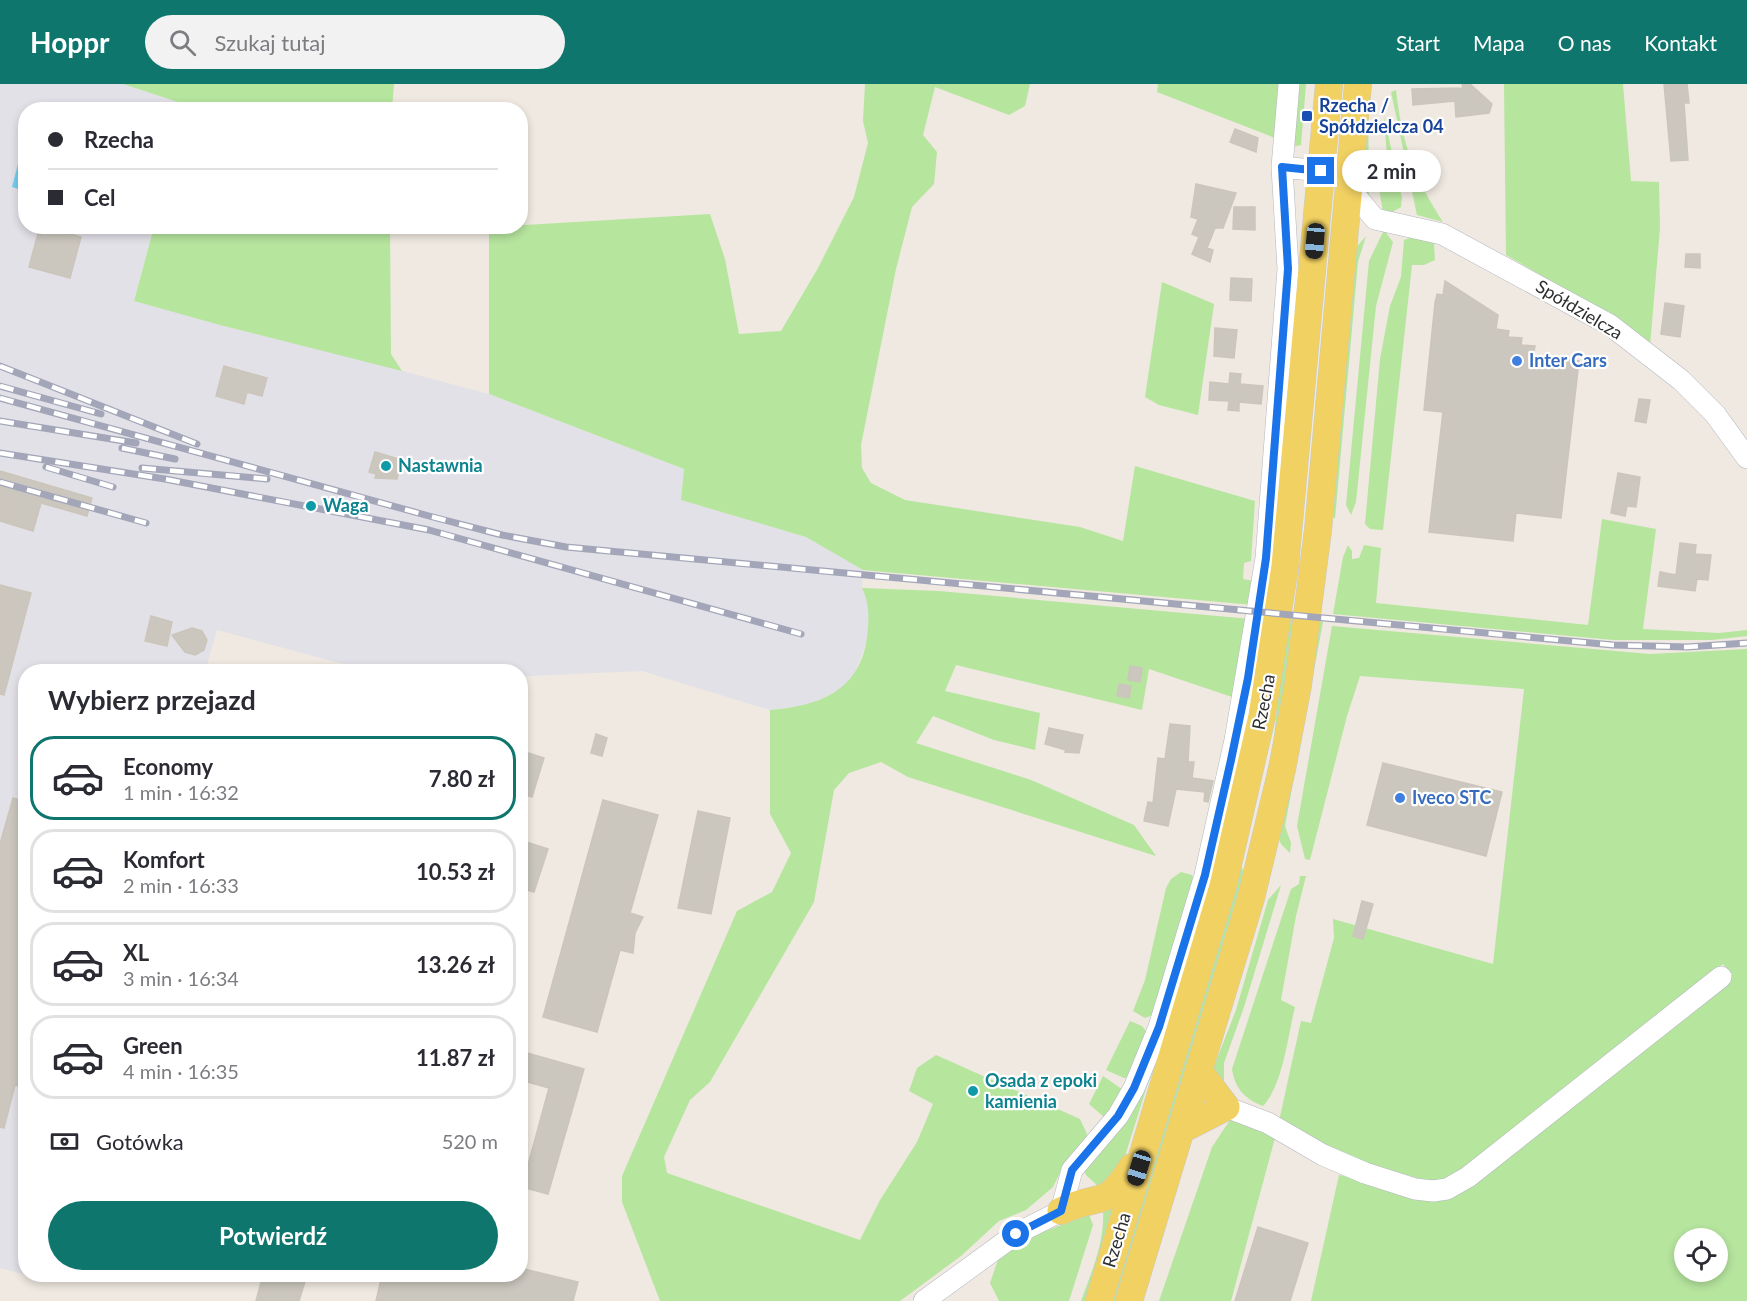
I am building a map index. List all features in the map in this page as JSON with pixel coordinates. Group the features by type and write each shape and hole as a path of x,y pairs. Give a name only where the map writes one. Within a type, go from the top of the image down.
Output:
{"main road":[{"name":"Rzecha","path":"1099,1301 1223,886 1252,767 1268,683 1291,509 1329,84"},
{"name":"Rzecha","path":"1129,1301 1261,858 1298,685 1318,530 1358,84"},
{"path":"1181,1130 1226,1107 1199,1071"},
{"path":"1061,1211 1072,1206 1106,1199 1114,1194 1146,1146"}],"street":[{"path":"924,1301 1016,1234 1061,1211 1072,1170 1118,1116 1134,1088 1159,1027 1205,875 1248,678 1266,558 1288,269 1282,167 1289,84"},
{"path":"1282,167 1321,171"},
{"path":"1344,240 1375,219 1349,188"},
{"name":"Spółdzielcza","path":"1375,219 1442,234 1610,325 1689,388 1715,414 1747,458"},
{"path":"1226,1107 1268,1122 1323,1155 1365,1173 1415,1189 1433,1191 1447,1189 1468,1177 1721,976"}],"shaded area":[{"path":"0,84 123,84 179,102 18,102 18,234 152,234 134,300 220,325 489,394 684,469 681,500 806,537 863,570 862,588 868,601 869,618 866,643 855,674 843,688 802,706 770,710 642,671 528,676 528,664 347,664 217,630 207,664 18,664 18,1273 0,1268"}],"green space":[{"path":"123,84 394,84 393,102 178,102"},
{"path":"865,84 1030,84 1025,106 1009,115 935,87 923,135 937,152 934,184 912,207 896,269 861,445 862,468 871,483 905,500 1080,527 1123,541 1135,466 1255,501 1251,561 1244,563 1243,579 1254,581 1253,605 863,570 806,537 681,500 684,469 489,394 489,234 528,234 528,225 710,214 725,259 739,334 781,331 818,268 854,197 868,143 863,121"},
{"path":"1158,84 1281,84 1275,138 1157,92"},
{"path":"1296,84 1306,84 1301,145 1292,147"},
{"path":"1504,84 1623,84 1631,181 1659,182 1660,228 1650,346 1568,291 1506,255"},
{"path":"1368,87 1369,200 1366,199 1360,162"},
{"path":"1396,90 1402,127 1411,159 1424,190 1443,222 1417,215 1391,92"},
{"path":"1384,116 1402,198 1401,207 1389,214 1383,212 1379,189 1381,173 1388,172"},
{"path":"1384,230 1393,242 1376,306 1356,502 1351,515 1346,505 1369,261"},
{"path":"152,234 390,234 391,354 402,371 220,325 134,301"},
{"path":"1366,236 1358,262 1335,519 1330,513 1354,250"},
{"path":"1426,236 1434,243 1435,260 1424,265 1412,265 1383,530 1370,529 1365,524 1380,359 1390,306 1401,277 1404,240"},
{"path":"1162,282 1214,304 1198,415 1159,405 1145,397"},
{"path":"1602,519 1656,529 1643,629 1719,633 1747,630 1747,636 1712,640 1613,640 1333,614 1343,557 1348,545 1352,551 1352,559 1359,558 1364,545 1381,548 1376,603 1588,625"},
{"path":"862,588 939,591 1251,619 1235,698 1149,669 1142,710 956,665 945,691 1040,713 1035,750 994,740 933,716 916,743 1031,780 1134,825 1156,856 908,777 881,762 849,773 834,790 814,902 710,1082 690,1100 664,1157 667,1173 860,1240 880,1200 917,1142 933,1104 909,1091 917,1068 936,1055 1080,1119 1087,1134 1085,1142 1063,1167 1053,1187 1026,1210 999,1221 961,1256 900,1301 660,1301 622,1202 622,1176 737,911 772,892 791,853 770,814 770,710 820,700 834,693 856,671 863,656 868,624 868,606"},
{"path":"1287,618 1299,619 1290,680 1252,840 1273,746"},
{"path":"1317,621 1323,622 1285,826 1291,843 1290,853 1281,844 1277,834"},
{"path":"1332,626 1650,654 1747,649 1747,1301 1311,1301 1339,1175 1439,1196 1471,1181 1732,974 1723,964 1461,1170 1437,1184 1357,1160 1279,1121 1301,1021 1311,1023 1334,938 1333,919 1493,964 1524,689 1360,676 1347,716 1310,860 1305,859 1297,826"},
{"path":"1241,866 1245,874 1120,1301 1108,1301"},
{"path":"1181,872 1192,875 1195,886 1153,1015 1145,1018 1133,1011 1145,980 1166,888 1171,879"},
{"path":"1300,876 1306,876 1296,916 1281,1000 1295,1007 1280,1073 1270,1097 1263,1106 1251,1100 1238,1088 1232,1069 1291,889 1299,884"},
{"path":"1281,885 1244,1007 1224,1063 1224,1090 1213,1069 1236,1010 1268,900"},
{"path":"1130,1021 1142,1026 1148,1034 1129,1077 1124,1078 1106,1070"},
{"path":"1169,1032 1147,1086 1121,1169 1101,1189 1086,1175 1084,1170"},
{"path":"1103,1076 1123,1090 1112,1112 1104,1117 1089,1104"},
{"path":"1232,1117 1275,1138 1231,1301 1159,1301 1212,1147"},
{"path":"1087,1209 1093,1225 1069,1301 999,1301 990,1283 999,1257 1030,1237 1061,1225"},
{"path":"1103,1209 1115,1209 1087,1301 1081,1301 1100,1244"}],"water":[{"path":"18,164 18,189 12,187"}],"building":[{"path":"1462,84 1470,84 1492,104 1489,113 1456,117 1455,101 1413,105 1412,89 1463,88"},
{"path":"1664,84 1687,84 1689,103 1684,103 1688,160 1671,161"},
{"path":"1235,129 1258,138 1256,152 1230,142"},
{"path":"1196,184 1236,193 1223,228 1215,228 1207,248 1213,250 1210,262 1192,254 1199,237 1192,234 1198,219 1191,217"},
{"path":"1234,207 1255,207 1255,230 1233,229"},
{"path":"38,234 70,234 81,237 70,278 29,267"},
{"path":"1686,254 1700,254 1700,268 1685,267"},
{"path":"1231,278 1252,279 1251,301 1230,300"},
{"path":"1445,281 1498,315 1496,329 1509,331 1508,337 1522,338 1521,345 1535,346 1533,356 1579,361 1561,518 1516,513 1513,541 1429,532 1443,412 1424,410 1435,303 1437,294 1443,295"},
{"path":"1665,303 1684,306 1680,337 1661,334"},
{"path":"1215,328 1237,330 1234,358 1214,356"},
{"path":"224,366 267,378 262,396 247,392 244,404 216,396"},
{"path":"1230,373 1241,374 1240,384 1263,386 1261,404 1239,402 1239,411 1228,410 1229,401 1209,400 1210,382 1229,384"},
{"path":"1639,399 1650,400 1646,423 1635,421"},
{"name":"Nastawnia","path":"375,452 402,460 397,479 375,478 376,474 369,472"},
{"path":"0,471 92,498 87,516 41,503 33,531 0,521"},
{"path":"1618,473 1640,477 1636,507 1627,506 1625,516 1611,513"},
{"path":"1680,543 1696,545 1695,554 1711,555 1708,580 1697,579 1695,591 1658,586 1660,572 1676,575"},
{"path":"0,585 31,593 4,695 0,694"},
{"path":"151,616 172,622 167,646 145,641"},
{"path":"192,628 202,631 207,640 204,650 195,655 185,652 172,635"},
{"path":"1130,666 1142,668 1140,682 1128,680"},
{"path":"1119,684 1131,686 1129,698 1117,696"},
{"path":"1170,724 1190,726 1188,762 1194,762 1192,778 1213,781 1208,802 1204,801 1205,792 1176,789 1168,826 1144,821 1148,802 1153,803 1158,758 1165,759"},
{"path":"1049,728 1083,735 1079,753 1065,752 1066,750 1045,744"},
{"path":"596,734 607,738 602,756 591,753"},
{"path":"528,753 544,758 532,797 528,796"},
{"path":"1383,763 1502,792 1486,856 1367,825"},
{"path":"13,798 18,800 18,1086 15,1085 4,1128 0,1127 0,844"},
{"path":"603,800 658,815 630,913 643,917 635,933 633,953 620,950 597,1032 543,1017"},
{"path":"698,811 730,818 711,914 678,908"},
{"path":"528,843 548,849 534,892 528,890"},
{"path":"1362,901 1373,904 1363,939 1353,936"},
{"path":"528,1053 584,1069 548,1194 528,1189 528,1165 549,1088 528,1082"},
{"path":"1258,1227 1308,1243 1290,1301 1235,1301"},
{"path":"528,1270 578,1282 573,1301 376,1301 380,1282 528,1282"},
{"path":"261,1282 305,1282 299,1301 256,1301"}],"railway":[{"path":"0,366 197,444"},
{"path":"0,386 101,414"},
{"path":"0,398 429,516 502,535 566,547 1613,645 1687,647 1747,643"},
{"path":"0,421 136,443"},
{"path":"122,448 175,459"},
{"path":"0,453 165,479 429,530 801,634"},
{"path":"46,467 113,487"},
{"path":"142,468 267,479"},
{"path":"0,482 146,523"}],"place":[{"name":"Rzecha / Spółdzielcza 04","path":"1307,116"},
{"name":"Inter Cars","path":"1517,361"},
{"name":"Nastawnia","path":"386,466"},
{"name":"Waga","path":"311,506"},
{"name":"Iveco STC","path":"1400,798"},
{"name":"Osada z epoki kamienia","path":"973,1091"}],"route":[{"path":"1016,1234 1061,1211 1072,1170 1118,1116 1134,1088 1159,1027 1183,954 1214,838 1231,760 1248,678 1266,558 1279,370 1287,297 1288,269 1282,167 1321,171"}]}
